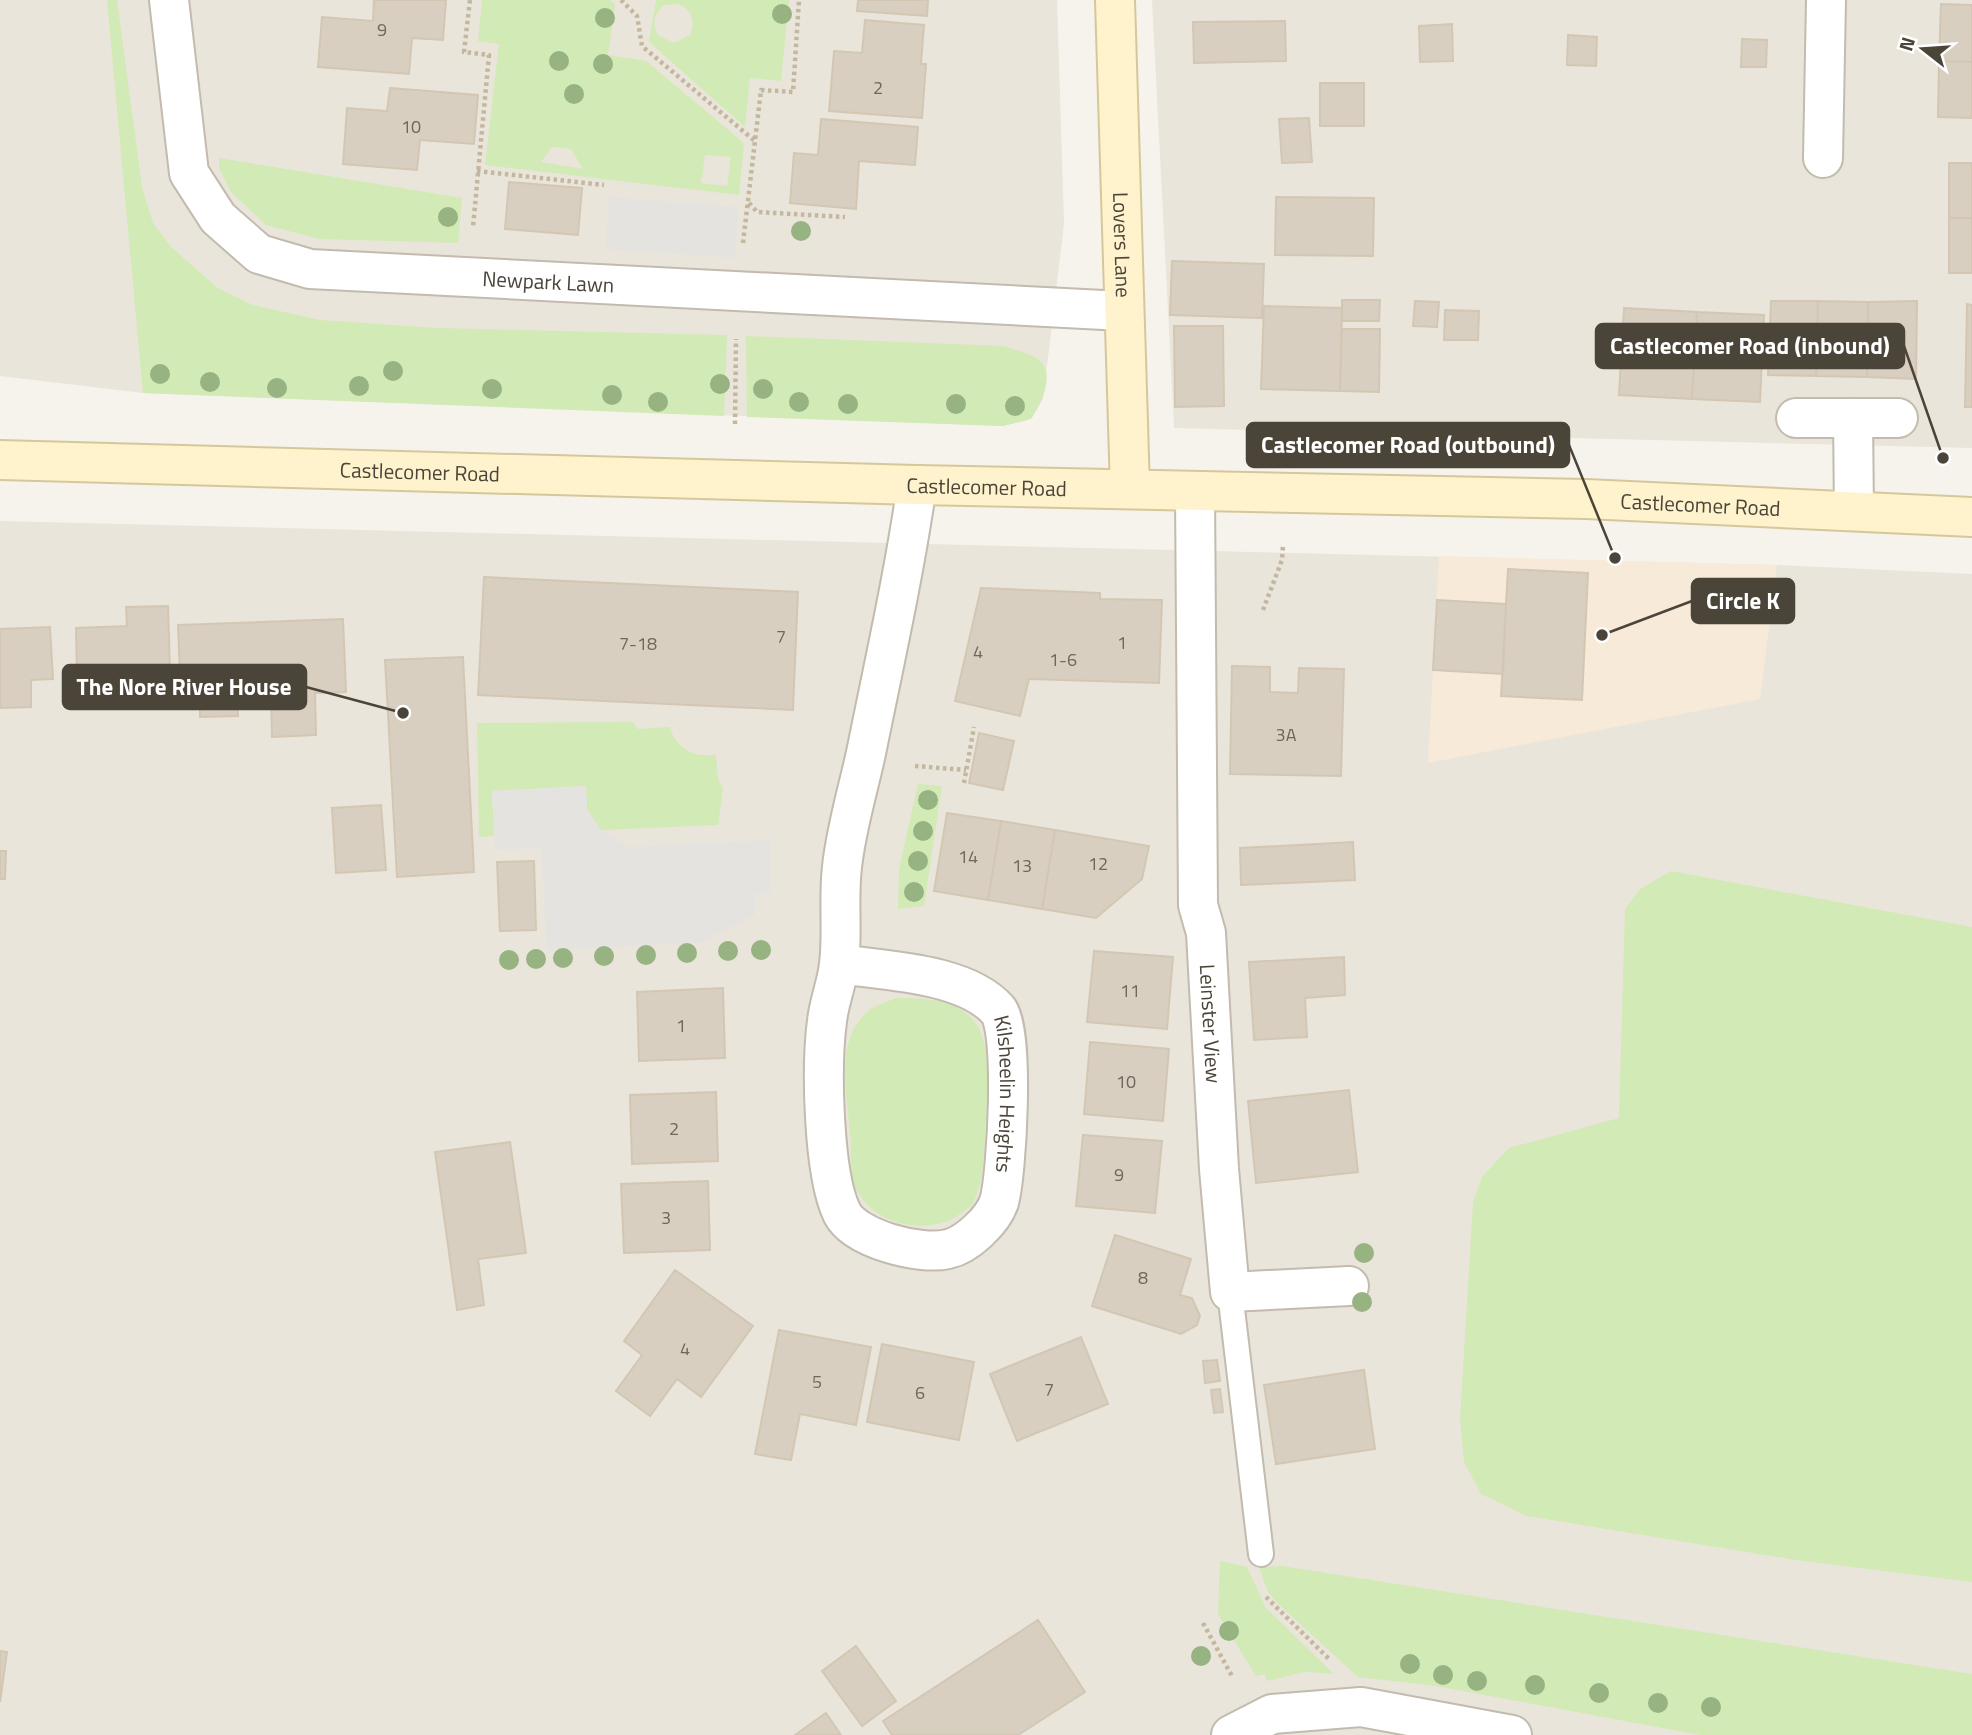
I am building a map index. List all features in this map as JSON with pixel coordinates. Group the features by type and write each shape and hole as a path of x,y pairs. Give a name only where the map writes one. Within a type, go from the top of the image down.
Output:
{"main road":[{"name":"Lovers Lane","path":"1115,0 1130,489"},
{"name":"Castlecomer Road","path":"0,460 917,485 1586,499 1972,517"}],"street":[{"name":"Newpark Lawn","path":"169,0 189,173 218,218 259,254 310,269 1123,311"},
{"path":"1823,158 1826,0"},
{"path":"1796,418 1898,418"},
{"path":"1853,418 1854,512"},
{"name":"Kilsheelin Heights","path":"839,953 977,992 1001,1012 1007,1038 1006,1170 998,1205 978,1232 949,1250 906,1248 873,1238 844,1218 833,1191 822,1063 839,953 842,867 907,558 917,485"},
{"name":"Leinster View","path":"1195,491 1198,905 1206,933 1219,1169 1230,1292"},
{"path":"1230,1292 1349,1286"},
{"path":"1231,1735 1272,1714 1361,1707 1513,1735"}],"lane":[{"name":"Leinster View","path":"1230,1292 1261,1554"}],"path":[{"path":"470,0 464,52 489,55 472,235"},
{"path":"621,0 637,16 642,46 756,142"},
{"path":"742,253 761,90 793,92 799,0"},
{"path":"477,171 604,185"},
{"path":"749,202 757,212 845,217"},
{"path":"734,424 736,334"},
{"path":"1263,610 1282,560 1283,545"},
{"path":"964,783 974,727"},
{"path":"911,765 966,770"},
{"path":"1261,1554 1254,1566 1271,1605 1345,1674 1361,1707"},
{"path":"1203,1623 1238,1687"}],"shaded area":[{"path":"0,0 1057,0 1064,224 1043,399 1031,419 1003,426 143,393 0,376"},
{"path":"1152,0 1972,0 1972,448 1174,428"},
{"path":"609,197 738,207 735,258 605,249"},
{"path":"0,521 1777,565 1972,574 1972,1735 0,1735"},
{"path":"1439,556 1777,565 1760,699 1428,763"},
{"path":"586,786 587,809 601,830 629,847 771,840 770,893 755,893 755,915 702,942 547,950 541,848 495,850 492,791"}],"green space":[{"path":"107,0 117,0 142,187 153,223 171,247 218,288 253,305 320,320 438,328 727,335 724,416 143,393"},
{"path":"482,0 610,0 615,4 608,55 646,61 744,143 739,195 485,165 499,44 478,41","holes":["552,147 571,149 583,169 541,162","705,155 731,157 727,186 701,183"]},
{"path":"656,0 789,0 781,81 750,78 745,127 649,42","holes":["678,4 687,9 692,16 693,25 690,35 674,43 658,35 655,23 656,15 664,5"]},
{"path":"219,158 462,198 458,243 319,239 266,225 231,192 219,168"},
{"path":"746,336 1004,346 1029,354 1043,364 1047,379 1046,388 1031,419 1003,426 747,417"},
{"path":"633,722 638,729 669,727 677,741 687,750 700,755 716,755 718,779 723,788 718,825 601,830 587,809 586,786 492,791 494,836 479,837 477,723"},
{"path":"918,784 942,786 924,906 898,909 899,869"},
{"path":"1671,871 1972,927 1972,1582 1796,1560 1527,1516 1481,1494 1464,1462 1460,1419 1473,1202 1482,1177 1509,1148 1619,1118 1625,909 1640,889"},
{"path":"895,998 927,999 951,1005 967,1014 978,1028 985,1045 986,1118 978,1192 968,1209 935,1225 903,1224 874,1211 863,1200 852,1174 845,1084 847,1050 859,1021 874,1007"},
{"path":"1220,1561 1247,1567 1266,1608 1334,1674 1305,1672 1267,1681 1265,1674 1256,1676 1218,1614"},
{"path":"1282,1566 1972,1674 1972,1735 1700,1735 1436,1686 1358,1677 1268,1592 1259,1567"}],"building":[{"path":"374,0 446,0 443,40 412,38 409,74 318,67 322,17 373,21"},
{"path":"858,0 928,0 927,16 857,11"},
{"path":"1941,4 1972,5 1972,62 1939,61"},
{"path":"865,20 924,25 921,64 926,64 922,118 829,111 834,51 862,53"},
{"path":"1285,21 1286,61 1194,63 1193,22"},
{"path":"1452,24 1453,61 1420,62 1419,26"},
{"path":"1568,35 1597,37 1596,66 1567,65"},
{"path":"1742,39 1767,40 1766,67 1741,67"},
{"path":"1939,61 1972,62 1972,118 1938,117"},
{"path":"1320,83 1364,83 1364,126 1320,126"},
{"path":"390,88 478,95 474,144 420,140 417,170 343,164 347,108 387,111"},
{"path":"1309,118 1312,162 1282,163 1279,119"},
{"path":"821,119 918,127 915,165 859,161 856,209 790,203 794,153 818,155"},
{"path":"1949,163 1972,163 1972,218 1949,218"},
{"path":"509,182 582,188 578,235 505,229"},
{"path":"1276,197 1374,198 1373,256 1275,255"},
{"path":"1949,218 1972,218 1972,273 1949,273"},
{"path":"1172,261 1264,264 1262,318 1170,315"},
{"path":"1342,300 1380,300 1379,321 1342,321"},
{"path":"1415,301 1439,302 1437,327 1413,326"},
{"path":"1771,301 1818,301 1816,376 1768,375"},
{"path":"1818,301 1868,302 1867,377 1816,376"},
{"path":"1917,301 1916,379 1867,377 1868,302"},
{"path":"1967,304 1972,305 1972,407 1965,407"},
{"path":"1264,306 1342,308 1340,391 1261,389"},
{"path":"1624,308 1697,312 1692,399 1619,395"},
{"path":"1445,310 1479,311 1478,340 1444,340"},
{"path":"1697,312 1764,315 1760,402 1692,399"},
{"path":"1174,326 1223,326 1224,406 1175,407"},
{"path":"1342,329 1380,329 1379,392 1340,391"},
{"path":"1508,569 1588,573 1582,700 1501,696"},
{"path":"484,577 798,592 793,710 478,695"},
{"path":"981,588 1100,593 1100,599 1162,600 1159,683 1029,679 1020,716 955,701"},
{"path":"1437,600 1506,604 1503,674 1433,670"},
{"path":"168,606 170,673 77,676 76,628 127,626 126,607"},
{"path":"343,619 346,692 315,693 316,735 272,737 271,695 237,696 238,716 200,717 200,698 181,699 178,625"},
{"path":"50,627 53,679 31,680 31,707 0,708 0,629"},
{"path":"463,657 474,872 397,877 385,660"},
{"path":"1232,666 1270,667 1270,692 1298,693 1299,668 1344,669 1341,776 1230,774"},
{"path":"979,733 1014,741 1003,790 969,783"},
{"path":"381,805 386,870 336,873 332,808"},
{"path":"947,813 1001,821 988,900 934,891"},
{"path":"1001,821 1055,830 1042,909 988,900"},
{"path":"1055,830 1149,846 1142,879 1096,918 1042,909"},
{"path":"1353,842 1355,880 1241,885 1240,848"},
{"path":"0,851 6,851 5,879 0,879"},
{"path":"534,861 536,930 500,931 497,862"},
{"path":"1094,951 1173,957 1167,1029 1087,1022"},
{"path":"1344,957 1345,995 1305,998 1307,1037 1254,1040 1249,962"},
{"path":"723,988 725,1058 639,1061 637,992"},
{"path":"1090,1042 1169,1049 1163,1121 1084,1114"},
{"path":"1349,1090 1358,1172 1256,1183 1248,1101"},
{"path":"716,1092 718,1161 632,1164 630,1095"},
{"path":"1083,1135 1162,1141 1155,1213 1076,1206"},
{"path":"510,1142 526,1253 478,1259 484,1305 457,1310 435,1152"},
{"path":"708,1181 710,1250 624,1253 621,1184"},
{"path":"1115,1235 1191,1259 1180,1295 1192,1298 1200,1316 1197,1325 1181,1334 1092,1306"},
{"path":"675,1270 753,1326 701,1397 677,1379 650,1416 616,1391 642,1355 624,1341"},
{"path":"779,1330 871,1347 856,1425 800,1414 791,1460 755,1454"},
{"path":"1081,1337 1108,1404 1017,1441 990,1374"},
{"path":"882,1344 974,1362 959,1440 867,1422"},
{"path":"1217,1360 1220,1381 1205,1383 1203,1361"},
{"path":"1364,1370 1375,1449 1276,1464 1264,1385"},
{"path":"1220,1389 1223,1412 1214,1413 1211,1390"},
{"path":"1038,1620 1085,1692 1018,1735 892,1735 883,1721"},
{"path":"856,1646 896,1701 862,1726 822,1671"},
{"path":"0,1651 7,1652 0,1702"},
{"path":"826,1713 841,1735 795,1735"}],"place":[{"name":"Castlecomer Road (inbound)","path":"1943,458"},
{"name":"Castlecomer Road (outbound)","path":"1615,558"},
{"name":"Circle K","path":"1602,635"},
{"name":"The Nore River House","path":"403,713"}]}
